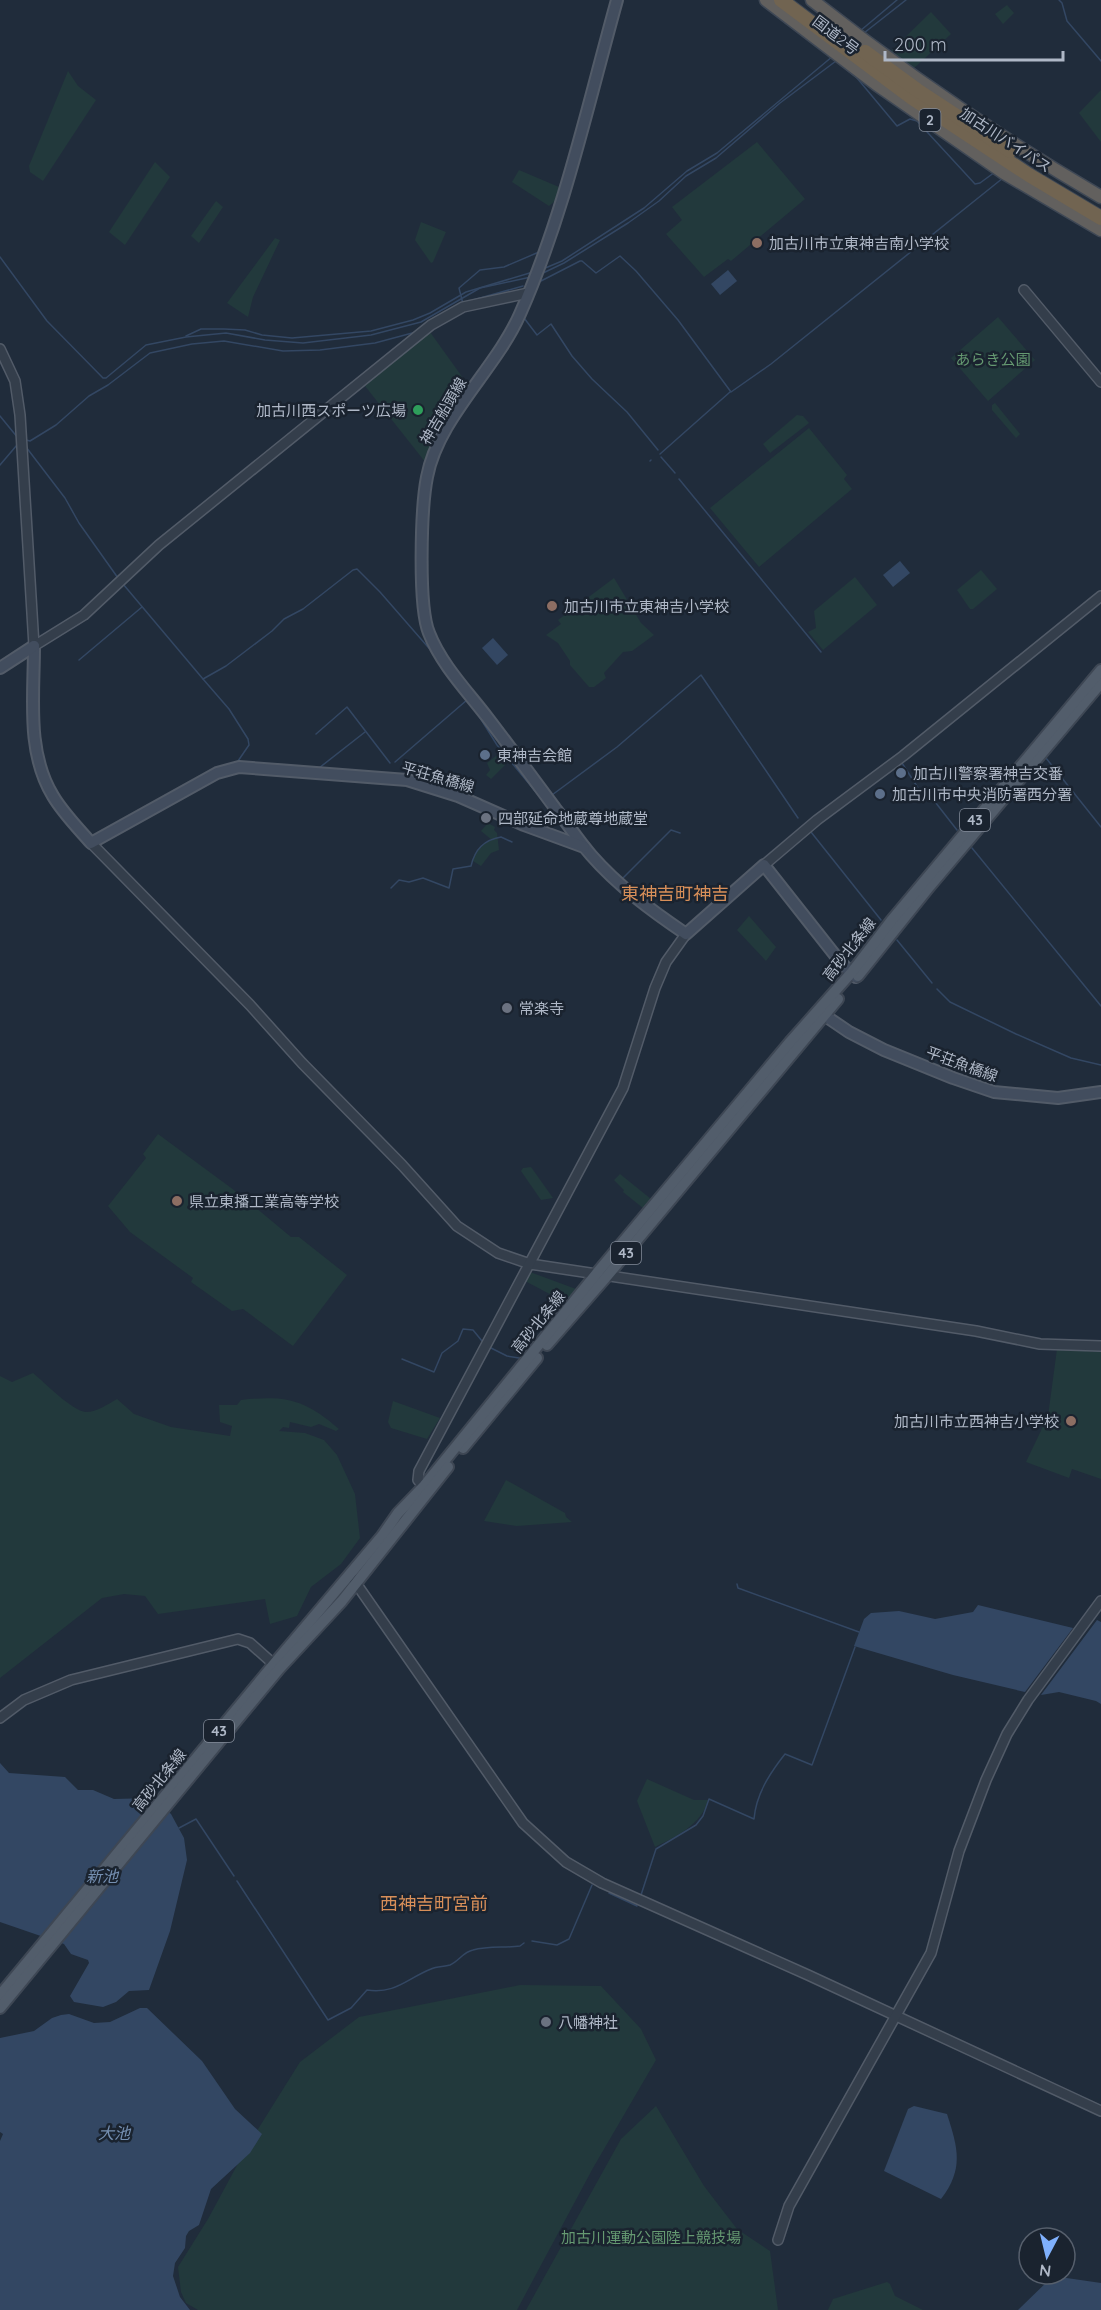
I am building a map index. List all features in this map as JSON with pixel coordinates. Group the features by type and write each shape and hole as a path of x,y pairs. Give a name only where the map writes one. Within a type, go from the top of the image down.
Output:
{"highway":[{"name":"国道2号","path":"766,0 876,84 1004,173 1101,230"},
{"name":"加古川バイパス","path":"781,0 912,98 1029,175 1101,218"},
{"name":"加古川バイパス","path":"796,0 917,90 1033,167 1101,207"},
{"name":"国道2号","path":"812,0 918,80 1101,197"}],"main road":[{"path":"578,138 579,114 609,0"},
{"name":"神吉船頭線","path":"585,847 438,651 428,632 423,611 425,496 427,477 442,436 520,315 547,244 616,0"},
{"path":"586,111 595,101 623,0"},
{"path":"0,669 34,646"},
{"path":"34,646 35,737 39,761 60,808 91,843"},
{"name":"高砂北条線","path":"603,1274 824,1015 888,924 1101,670"},
{"name":"高砂北条線","path":"0,1995 44,1948 276,1666 321,1626 353,1579 547,1346 790,1042 854,975 1101,683"},
{"name":"平荘魚橋線","path":"91,843 217,773 240,767 407,780 458,796 540,831 585,847 620,884 650,909 686,934"},
{"path":"686,934 764,865 842,964 854,975"},
{"name":"平荘魚橋線","path":"824,1015 849,1032 884,1050 994,1092 1058,1098 1101,1092"},
{"name":"高砂北条線","path":"0,2008 44,1948"}],"street":[{"path":"1024,290 1101,382"},
{"path":"0,349 15,381 22,440 34,646 84,615 159,545 431,325 463,307 528,293"},
{"path":"764,865 807,828 903,756 1101,596"},
{"path":"91,843 250,1005 457,1226 498,1253 530,1264 976,1331 1030,1342 1101,1346"},
{"path":"426,1489 417,1477 421,1466 623,1088 655,988 670,956 686,934"},
{"path":"353,1579 523,1823 566,1862 602,1883 1101,2111"},
{"path":"778,2240 784,2218 795,2195 931,1953 959,1851 986,1780 1007,1734 1028,1700 1101,1601"},
{"path":"0,1719 24,1700 54,1686 229,1641 244,1640 276,1666"}],"green space":[{"path":"1007,5 1014,13 1003,24 995,14"},
{"path":"931,12 951,34 912,70 889,53"},
{"path":"68,71 78,86 96,100 43,181 30,172 29,166"},
{"path":"1101,90 1101,142 1079,113"},
{"path":"757,142 805,199 731,261 728,259 704,277 666,234 682,220 672,207"},
{"path":"155,162 170,177 125,245 109,232"},
{"path":"519,170 559,187 555,201 549,206 512,182"},
{"path":"216,201 223,207 199,243 191,236"},
{"path":"421,222 446,232 431,263 415,240"},
{"path":"275,238 280,240 253,297 248,317 227,303"},
{"name":"あらき公園","path":"998,317 1035,360 988,401 951,358"},
{"name":"加古川西スポーツ広場","path":"430,332 468,385 437,433 426,463 365,386"},
{"path":"995,403 1020,434 1016,438 992,410 992,405"},
{"path":"797,415 803,416 809,423 770,453 763,444"},
{"path":"809,428 847,475 844,479 852,489 759,567 710,508"},
{"path":"981,570 997,589 970,609 957,590"},
{"path":"855,577 877,605 823,650 808,632 816,628 814,611"},
{"path":"614,578 641,623 654,635 632,651 623,652 604,673 606,678 594,687 589,687 570,665 570,661 558,643 546,635 561,624 558,620"},
{"path":"501,752 508,762 491,779 486,775 490,770 487,763"},
{"path":"488,823 495,827 499,850 491,853 481,866 473,861 479,848 492,840 481,831"},
{"path":"749,916 776,947 766,961 737,930"},
{"path":"158,1134 238,1193 291,1237 299,1237 347,1275 293,1346 243,1309 232,1311 191,1282 193,1278 130,1232 108,1206 146,1158 143,1154"},
{"path":"531,1167 553,1198 541,1200 521,1171 523,1168"},
{"path":"620,1174 651,1199 643,1208 623,1192 624,1190 614,1180"},
{"path":"530,1272 576,1289 566,1302 525,1281"},
{"name":"加古川市立西神吉小学校","path":"1057,1349 1101,1352 1101,1479 1072,1469 1069,1478 1026,1462 1048,1416"},
{"path":"33,1373 66,1402 86,1412 94,1411 117,1399 134,1414 171,1427 230,1436 232,1426 220,1422 219,1405 237,1405 241,1400 270,1398 305,1405 339,1429 336,1431 319,1424 311,1427 290,1422 289,1428 283,1427 279,1431 305,1433 324,1440 337,1455 355,1494 360,1538 341,1564 311,1587 297,1616 270,1624 265,1599 158,1614 145,1596 124,1594 102,1598 0,1678 0,1376 12,1382"},
{"path":"393,1401 440,1418 427,1439 391,1428 388,1422"},
{"path":"506,1480 565,1513 572,1522 517,1526 484,1521"},
{"path":"647,1779 694,1800 708,1800 694,1823 655,1847 637,1801"},
{"path":"520,1985 601,1986 641,2029 656,2060 593,2168 517,2310 198,2310 186,2303 181,2292 178,2267 208,2219 248,2145 300,2062 359,2017"},
{"name":"加古川運動公園陸上競技場","path":"656,2106 704,2186 737,2229 770,2251 778,2310 526,2310 621,2139"},
{"path":"887,2282 895,2296 923,2310 828,2310 833,2299"}],"water":[{"path":"728,270 737,281 720,295 711,284"},
{"path":"900,561 910,573 893,587 883,575"},
{"path":"493,638 508,655 497,665 482,648"},
{"path":"978,1605 1073,1628 1025,1692 953,1675 854,1646 864,1619 871,1613 899,1611 935,1619 973,1612"},
{"path":"1097,1620 1101,1622 1101,1704 1059,1692 1041,1695"},
{"name":"新池","path":"0,1763 9,1773 65,1777 78,1790 93,1790 114,1799 153,1798 171,1814 184,1838 187,1860 170,1931 149,1990 129,1991 116,2002 103,2007 74,2002 70,1996 89,1963 88,1960 71,1954 64,1944 0,1922"},
{"name":"大池","path":"140,2008 147,2008 202,2061 235,2109 262,2134 250,2153 211,2189 199,2225 189,2231 186,2236 185,2248 175,2263 173,2276 180,2297 190,2310 0,2310 0,2141 3,2134 0,2132 0,2038 34,2031 52,2018 61,2015 69,2014 94,2023 110,2022"},
{"path":"914,2106 947,2114 951,2126 956,2148 956,2168 941,2199 884,2171 908,2109"},
{"path":"1077,2280 1101,2283 1101,2310 1018,2310 1043,2286 1077,2286"}],"waterway":[{"path":"860,31 897,0"},
{"path":"864,33 906,0"},
{"path":"1059,0 1067,21 1101,61"},
{"path":"543,269 562,261 644,208 687,171 717,153 833,56"},
{"path":"541,274 564,263 659,201 686,176 716,158 780,103 836,61 857,78 897,126 910,119 917,121 975,184 995,172"},
{"path":"539,282 580,261 596,273 620,256 678,320 731,392 771,364 1003,178"},
{"path":"463,304 459,288 480,270 504,267 539,252"},
{"path":"0,257 47,321 103,378 106,378 146,345 186,337 226,333 265,340 303,343 371,335 421,322 480,288 531,277"},
{"path":"186,336 201,329 245,330 262,335 292,338 371,331 413,320 466,292 533,272"},
{"path":"473,300 523,286"},
{"path":"524,318 537,335 551,324 572,356 592,379 627,412 658,450"},
{"path":"26,440 30,441 56,425 89,396 108,385 150,353 192,344 224,341 283,351 320,350 375,343 416,332"},
{"path":"660,454 730,392"},
{"path":"0,416 18,438"},
{"path":"0,465 17,445"},
{"path":"26,447 65,498 79,523 118,578"},
{"path":"661,457 675,473"},
{"path":"679,479 821,652"},
{"path":"238,761 249,745 248,739 229,709 203,679 226,666 284,619 303,609 353,570 357,569 380,592 434,654"},
{"path":"123,584 203,679"},
{"path":"79,660 142,607"},
{"path":"552,795 617,747 701,675 798,818"},
{"path":"395,762 467,700"},
{"path":"316,734 347,707 390,763"},
{"path":"474,708 497,745 540,797"},
{"path":"319,768 365,732"},
{"path":"1046,758 1101,827"},
{"path":"902,763 920,791 925,789 957,830"},
{"path":"623,878 671,830 680,833"},
{"path":"811,832 881,920"},
{"path":"391,888 399,880 409,882 423,878 449,888 453,869 471,866 478,850 485,843 501,837 512,842"},
{"path":"972,848 1101,1006"},
{"path":"897,940 932,983"},
{"path":"937,989 950,1002 1016,1034 1071,1058 1101,1065"},
{"path":"402,1359 434,1372 442,1353 458,1341 463,1329 473,1330 482,1341"},
{"path":"489,1347 507,1356 519,1358"},
{"path":"737,1584 738,1588 859,1632"},
{"path":"641,1895 656,1849 696,1825 703,1816 709,1799 754,1819 765,1784 785,1754 812,1765 855,1647"},
{"path":"179,1828 196,1819 234,1876"},
{"path":"237,1881 328,2020 351,2008 367,1990 393,1988 433,1968 450,1965 473,1950 520,1946 524,1943"},
{"path":"532,1941 557,1945 569,1939 592,1885"},
{"path":"609,1893 637,1906"}],"place":[{"name":"加古川市立東神吉南小学校","path":"757,243"},
{"name":"加古川西スポーツ広場","path":"418,410"},
{"name":"加古川市立東神吉小学校","path":"552,606"},
{"name":"東神吉会館","path":"485,755"},
{"name":"加古川警察署神吉交番","path":"901,773"},
{"name":"加古川市中央消防署西分署","path":"880,794"},
{"name":"四部延命地蔵尊地蔵堂","path":"486,818"},
{"name":"常楽寺","path":"507,1008"},
{"name":"県立東播工業高等学校","path":"177,1201"},
{"name":"加古川市立西神吉小学校","path":"1071,1421"},
{"name":"八幡神社","path":"546,2022"}],"district":[{"name":"東神吉町神吉","path":"675,893"},
{"name":"西神吉町宮前","path":"434,1903"}]}
